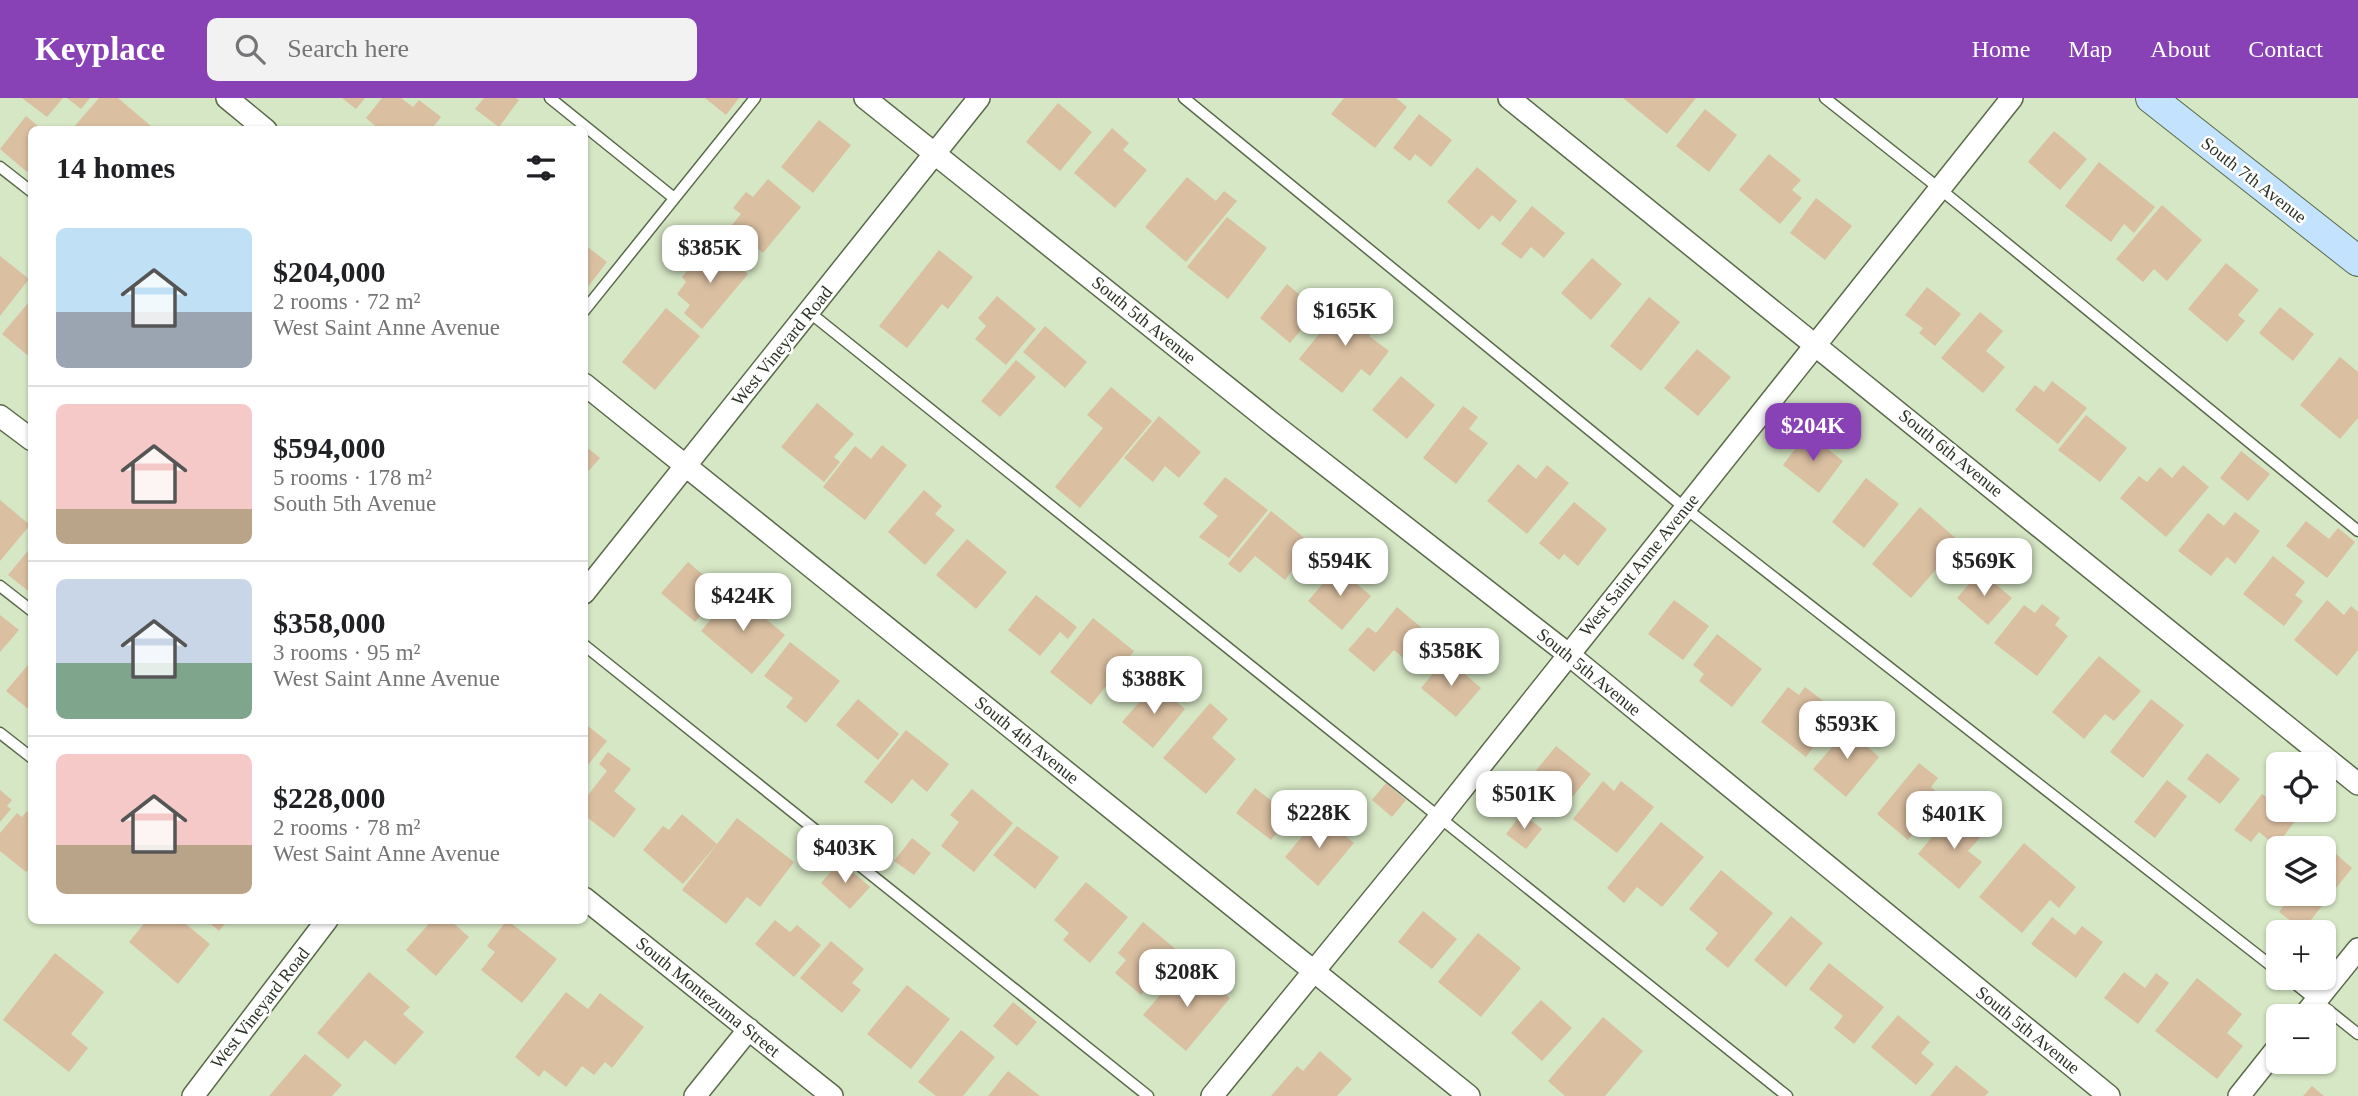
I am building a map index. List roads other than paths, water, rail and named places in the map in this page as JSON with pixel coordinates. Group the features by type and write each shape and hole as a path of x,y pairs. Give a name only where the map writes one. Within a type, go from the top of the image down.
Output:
{"main road":[{"name":"South 7th Avenue","path":"2151,98 2358,261"}],"street":[{"path":"227,98 261,126"},
{"name":"South 5th Avenue","path":"865,98 1568,654 2109,1096"},
{"name":"West Vineyard Road","path":"588,588 979,98"},
{"name":"South 6th Avenue","path":"1509,98 2358,783"},
{"name":"West Saint Anne Avenue","path":"1212,1096 1439,818 2012,98"},
{"name":"South 4th Avenue","path":"588,387 1469,1096"},
{"path":"0,416 28,437"},
{"name":"South Montezuma Street","path":"588,901 832,1096"},
{"name":"West Vineyard Road","path":"192,1096 324,924"},
{"path":"2313,1004 2358,949"},
{"path":"695,1096 749,1029"},
{"path":"2239,1096 2266,1063"}],"lane":[{"path":"550,98 585,126"},
{"path":"588,306 755,98"},
{"path":"1184,98 1685,508 2266,962"},
{"path":"1825,98 2358,531"},
{"path":"588,129 674,198"},
{"path":"0,167 28,189"},
{"path":"809,313 1787,1096"},
{"path":"0,586 28,608"},
{"path":"588,648 1148,1096"},
{"path":"0,733 28,755"},
{"path":"2336,1022 2358,1034"}]}
